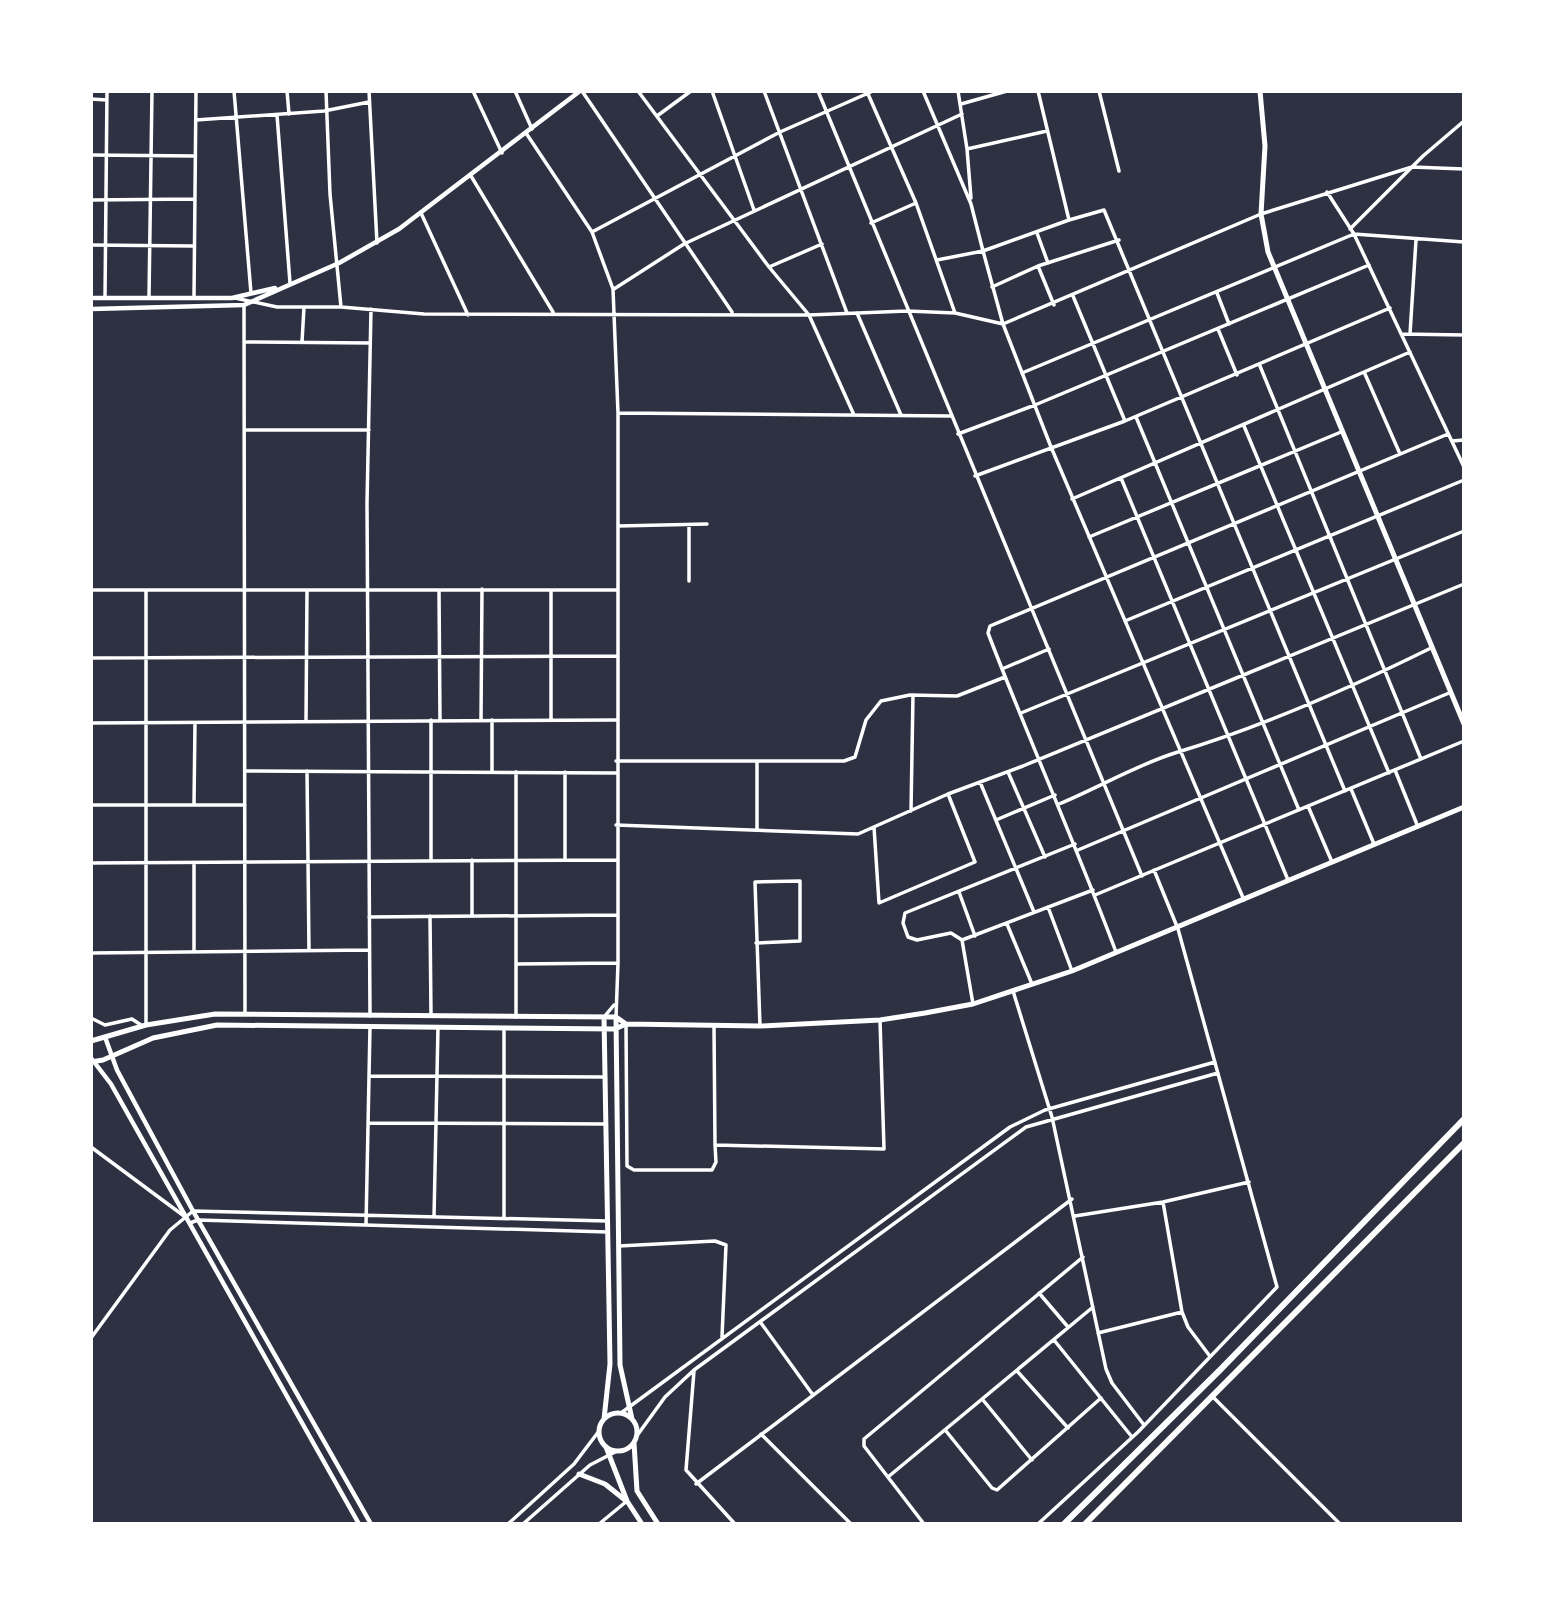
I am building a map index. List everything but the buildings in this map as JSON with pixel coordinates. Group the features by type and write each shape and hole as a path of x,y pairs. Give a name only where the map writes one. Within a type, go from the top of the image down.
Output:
{"highway":[{"path":"1063,1524 1220,1370 1464,1119"},
{"path":"1085,1524 1464,1143"}],"main road":[{"path":"1260,91 1265,146 1261,214 1264,240 1412,605 1464,724"},
{"path":"92,1061 153,1038 217,1025 615,1029 626,1024 760,1026 880,1020 973,1004 1072,971 1178,929 1464,807"},
{"path":"91,1041 144,1026 215,1014 245,1013 616,1017 626,1024"},
{"path":"604,1017 610,1364 604,1419 599,1430 627,1501 642,1524"},
{"path":"616,1017 620,1365 635,1440 637,1491 658,1524"},
{"path":"604,1419 621,1413 632,1419"},
{"path":"606,1447 618,1451 635,1440"},
{"path":"579,1474 605,1484 627,1501"}],"street":[{"path":"105,298 107,91"},
{"path":"149,298 152,91"},
{"path":"194,296 196,91"},
{"path":"234,91 251,293"},
{"path":"287,91 289,114"},
{"path":"326,91 324,111 341,307"},
{"path":"369,91 377,243"},
{"path":"473,91 502,153"},
{"path":"515,91 532,129"},
{"path":"91,309 244,305 339,264 377,243 421,213 581,91 657,198 684,244 732,312"},
{"path":"638,91 769,267 810,315 854,415"},
{"path":"657,116 691,91"},
{"path":"712,91 754,210"},
{"path":"764,91 846,313"},
{"path":"818,91 906,311 1142,876"},
{"path":"923,91 971,204 1003,324 1051,447 1244,900"},
{"path":"958,91 967,149 971,204"},
{"path":"961,104 1005,91"},
{"path":"1038,91 1069,220"},
{"path":"1099,91 1119,171"},
{"path":"592,232 780,132 869,92 890,148 916,203 955,313"},
{"path":"91,99 107,100"},
{"path":"196,120 324,111 369,102"},
{"path":"613,289 684,244 962,114"},
{"path":"277,115 290,283"},
{"path":"1350,229 1412,167 1464,121"},
{"path":"967,149 1048,131"},
{"path":"526,134 592,232 613,289 618,413 616,1017"},
{"path":"91,155 195,156"},
{"path":"91,298 194,296 232,298 277,307 341,307 468,315 732,312 810,315 906,311 955,313 1003,324 1261,214 1412,167 1464,169"},
{"path":"471,176 553,312"},
{"path":"1327,192 1354,234 1464,467"},
{"path":"91,200 194,199"},
{"path":"871,223 916,203"},
{"path":"937,260 983,251 1103,209 1119,240 1199,445 1345,791"},
{"path":"421,213 468,315"},
{"path":"1037,233 1048,262"},
{"path":"1022,373 1354,234 1464,242"},
{"path":"992,287 1038,265 1119,240"},
{"path":"1410,334 1416,240"},
{"path":"769,267 822,244"},
{"path":"91,245 193,246"},
{"path":"1038,265 1054,304"},
{"path":"958,433 1106,376 1368,265"},
{"path":"232,298 283,286"},
{"path":"1217,293 1229,324"},
{"path":"1073,296 1125,421"},
{"path":"244,305 245,1013"},
{"path":"302,342 304,307"},
{"path":"975,476 1125,421 1260,366 1390,308"},
{"path":"370,1016 367,591 371,309"},
{"path":"857,313 901,415"},
{"path":"1218,329 1237,375"},
{"path":"1401,334 1464,335"},
{"path":"246,342 370,343"},
{"path":"1073,499 1410,352"},
{"path":"1260,366 1421,759"},
{"path":"1364,374 1400,454"},
{"path":"618,413 951,416"},
{"path":"1136,416 1298,810"},
{"path":"1244,426 1389,773"},
{"path":"245,430 369,430"},
{"path":"1089,537 1341,432"},
{"path":"1116,952 1078,850 1005,677 988,633 990,626 1030,606 1106,577 1448,434"},
{"path":"1452,441 1464,440"},
{"path":"1121,478 1289,881"},
{"path":"1125,621 1464,480"},
{"path":"618,526 707,524"},
{"path":"689,525 689,581"},
{"path":"1021,713 1464,531"},
{"path":"616,825 858,834 948,793 1008,772 1464,584"},
{"path":"481,720 482,589"},
{"path":"91,590 618,590"},
{"path":"91,1018 105,1025 132,1019 144,1026 146,590"},
{"path":"306,721 307,590"},
{"path":"439,590 440,720"},
{"path":"551,590 551,720"},
{"path":"1059,805 1179,752 1230,735 1384,671 1431,648"},
{"path":"1002,669 1049,649"},
{"path":"91,658 617,656"},
{"path":"617,761 757,762 851,759 857,751 866,720 881,701 914,695 957,696 1005,677"},
{"path":"1078,850 1449,693"},
{"path":"911,811 914,695"},
{"path":"431,720 431,860"},
{"path":"492,720 492,772"},
{"path":"91,723 616,720"},
{"path":"194,804 195,722"},
{"path":"1095,895 1464,741"},
{"path":"757,762 757,829"},
{"path":"1395,770 1418,827"},
{"path":"246,771 616,773"},
{"path":"307,771 309,951"},
{"path":"516,772 516,1017"},
{"path":"565,772 565,860"},
{"path":"1008,772 1045,857"},
{"path":"980,782 1034,912"},
{"path":"1351,789 1374,844"},
{"path":"874,827 879,903 975,862 948,793"},
{"path":"996,820 1055,795"},
{"path":"91,806 245,805"},
{"path":"1308,806 1333,862"},
{"path":"973,1004 962,940 951,933 917,940 908,937 903,917 909,909 1016,870 1075,844"},
{"path":"472,860 472,916"},
{"path":"91,863 617,860"},
{"path":"194,863 194,951"},
{"path":"1038,1524 1132,1437 1277,1287 1178,929 1154,870"},
{"path":"756,943 800,941 800,881 755,882 756,943 760,1026"},
{"path":"962,940 1093,890"},
{"path":"958,891 975,936"},
{"path":"1048,907 1072,971"},
{"path":"369,917 618,915"},
{"path":"429,916 431,1016"},
{"path":"1007,923 1032,984"},
{"path":"91,953 369,950"},
{"path":"517,964 618,962"},
{"path":"1013,991 1052,1117 1072,1199 1108,1377 1144,1425"},
{"path":"604,1017 616,1003"},
{"path":"715,1145 884,1149 880,1020"},
{"path":"626,1024 627,1166 635,1170 712,1170 716,1162 714,1027"},
{"path":"366,1225 370,1027"},
{"path":"434,1217 438,1027"},
{"path":"505,1028 505,1218"},
{"path":"105,1037 117,1070 193,1212 371,1524"},
{"path":"92,1061 107,1077 359,1524"},
{"path":"621,1413 1010,1127 1049,1109 1215,1062"},
{"path":"635,1440 665,1397 694,1370 1026,1127 1052,1117 1218,1073"},
{"path":"369,1076 604,1077"},
{"path":"368,1123 606,1124"},
{"path":"91,1147 184,1216"},
{"path":"1075,1216 1163,1202 1249,1182"},
{"path":"696,1484 1072,1199"},
{"path":"1163,1202 1182,1312 1188,1327 1209,1355"},
{"path":"91,1338 148,1259 184,1216 193,1212 607,1221"},
{"path":"188,1224 198,1220 608,1232"},
{"path":"618,1246 715,1241 726,1245 722,1337"},
{"path":"924,1524 864,1446 867,1433 1083,1257"},
{"path":"1039,1293 1068,1327"},
{"path":"888,1477 1093,1307"},
{"path":"1098,1333 1182,1312"},
{"path":"761,1322 813,1395"},
{"path":"1054,1340 1132,1437"},
{"path":"694,1370 685,1465 696,1484 735,1524"},
{"path":"1017,1371 1068,1428"},
{"path":"1213,1397 1340,1524"},
{"path":"946,1431 995,1490 1000,1489 1101,1398"},
{"path":"983,1400 1032,1460"},
{"path":"508,1524 574,1464 599,1430"},
{"path":"761,1434 851,1524"},
{"path":"523,1524 579,1474 618,1451"},
{"path":"599,1524 627,1501"}]}
